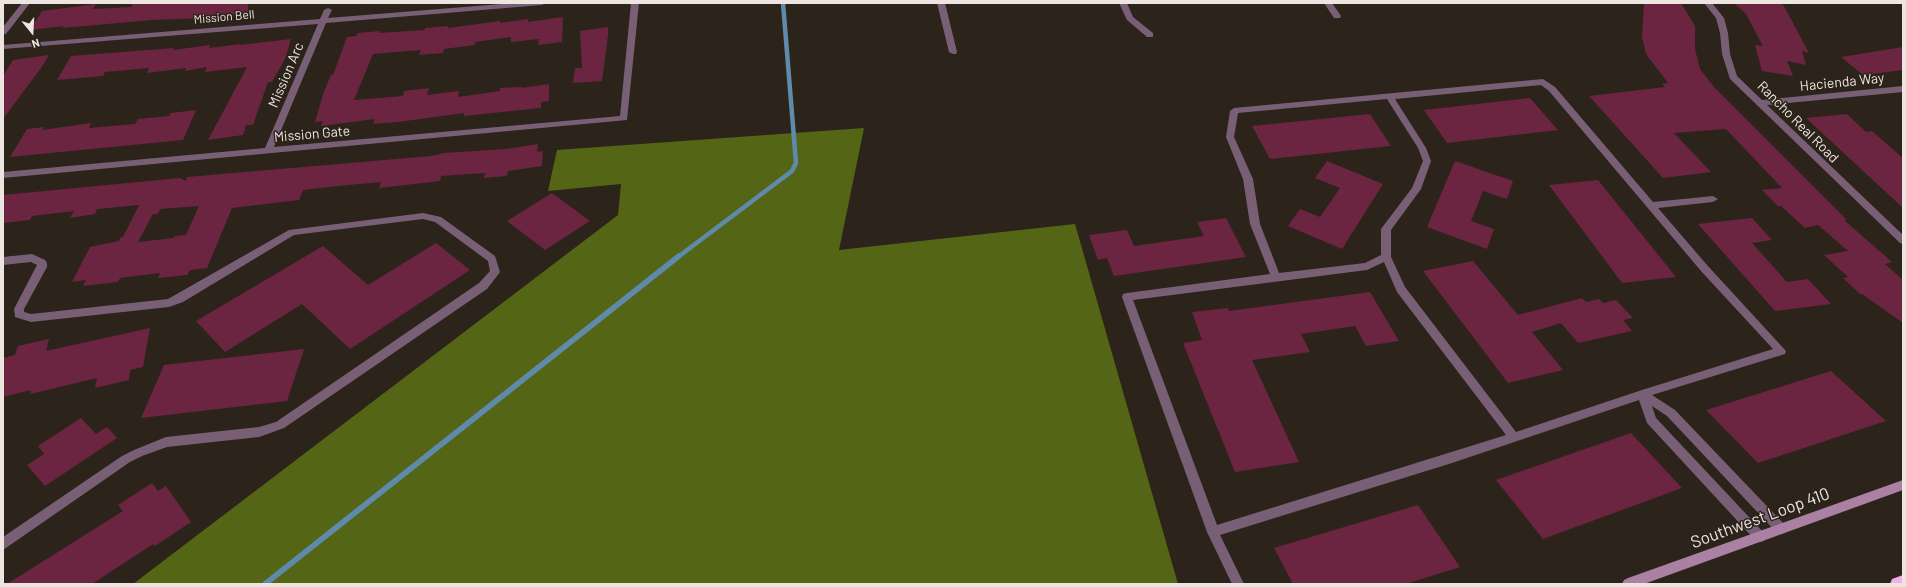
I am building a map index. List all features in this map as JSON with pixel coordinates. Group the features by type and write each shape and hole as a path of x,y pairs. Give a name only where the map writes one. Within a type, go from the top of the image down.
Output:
{"highway":[{"path":"1897,584 1903,582"}],"main road":[{"name":"Southwest Loop 410","path":"1628,584 1903,484"}],"street":[{"path":"3,32 26,3"},
{"name":"Mission Bell","path":"3,47 542,3"},
{"name":"Mission Gate","path":"3,175 624,118 635,3"},
{"path":"941,3 953,52"},
{"path":"1123,3 1130,18 1150,34"},
{"path":"1328,3 1337,16"},
{"name":"Rancho Real Road","path":"1708,3 1720,18 1724,32 1726,54 1732,77 1903,241"},
{"name":"Mission Arc","path":"268,151 328,10"},
{"path":"1213,532 1452,458 1642,394 1781,351 1704,268 1552,89 1543,82 1234,111 1230,137 1248,179 1255,224 1276,277"},
{"name":"Hacienda Way","path":"1760,103 1903,89"},
{"path":"1389,96 1422,148 1427,162 1416,189 1386,229 1386,257 1400,289 1514,437"},
{"path":"1651,205 1713,199"},
{"path":"3,261 32,258 42,263 42,268 19,309 18,314 31,318 169,303 179,299 292,232 423,216 438,218 492,259 495,272 483,286 280,425 259,432 166,442 138,453 126,459 3,544"},
{"path":"1238,584 1213,532 1128,297 1367,266 1386,257"},
{"path":"1642,394 1671,413 1781,529"},
{"path":"1642,394 1651,420 1760,537"}],"green space":[{"path":"864,128 839,250 1075,224 1178,584 133,584 618,215 621,184 548,191 557,150"}],"building":[{"path":"133,3 248,3 248,12 202,18 152,20 62,28 64,26 30,30 42,11 96,4 93,9 131,7"},
{"path":"1644,3 1681,3 1695,26 1695,49 1700,69 1714,87 1847,220 1844,220 1892,262 1885,264 1903,280 1903,323 1860,294 1843,278 1848,277 1824,255 1848,251 1818,225 1805,228 1781,206 1778,206 1762,190 1782,188 1726,129 1674,133 1711,172 1663,178 1589,96 1665,87 1662,84 1668,83 1646,54 1642,37"},
{"path":"1734,3 1780,3 1784,6 1809,53 1802,51 1806,65 1787,61 1793,76 1762,71 1755,45 1763,46 1746,14"},
{"path":"563,17 562,42 538,45 539,39 511,42 511,37 475,42 475,45 444,49 443,53 419,55 421,50 373,54 354,100 403,96 404,91 429,88 427,95 459,91 458,97 500,91 500,88 521,88 549,84 549,101 541,102 541,108 464,116 464,113 373,124 375,119 321,126 323,121 315,122 323,94 331,75 333,75 347,37 356,36 358,33 425,30 425,28 448,26 448,28 528,19 528,22"},
{"path":"608,27 602,81 573,83 575,68 582,68 580,31"},
{"path":"291,39 285,59 272,82 268,82 253,125 246,125 243,135 208,140 247,67 205,72 207,67 185,71 186,68 147,73 149,68 105,72 103,76 57,80 71,56 174,48 173,50 210,45 209,48"},
{"path":"1903,47 1903,70 1863,75 1841,57"},
{"path":"49,55 3,119 3,76 13,60"},
{"path":"1530,98 1558,130 1447,143 1424,110"},
{"path":"196,110 183,140 10,157 27,129 44,127 42,130 91,123 89,128 135,124 138,119 169,116 171,113"},
{"path":"1370,114 1391,146 1270,159 1252,126"},
{"path":"1847,114 1866,132 1872,131 1903,158 1903,208 1806,118"},
{"path":"538,144 537,152 543,151 542,166 508,171 507,176 484,178 485,173 441,176 440,181 379,188 381,182 303,190 299,200 232,208 207,268 190,270 187,275 158,278 160,273 120,278 118,282 83,286 86,280 72,282 90,247 119,241 121,237 123,237 139,205 97,209 95,214 70,218 74,211 32,216 30,220 3,223 3,195 180,178 186,181 187,177 431,156 444,153 506,149","holes":["199,206 186,235 175,236 174,238 138,242 153,214 158,214 160,209"]},
{"path":"1327,161 1383,184 1342,249 1288,226 1300,209 1320,217 1340,188 1315,178"},
{"path":"1455,161 1513,181 1507,199 1483,191 1471,221 1494,229 1487,249 1427,227"},
{"path":"1598,180 1676,277 1622,283 1549,185"},
{"path":"552,193 590,221 545,250 507,221"},
{"path":"1226,218 1246,257 1114,276 1107,258 1098,260 1089,235 1127,230 1134,246 1204,236 1197,222"},
{"path":"1752,218 1772,240 1752,243 1787,282 1808,279 1831,304 1775,311 1698,224"},
{"path":"436,243 470,270 350,349 302,304 225,352 196,321 323,246 368,285"},
{"path":"1473,261 1518,315 1582,298 1586,302 1599,299 1603,303 1616,300 1633,318 1623,320 1632,331 1578,343 1561,323 1532,332 1563,370 1508,383 1423,271"},
{"path":"1370,292 1399,341 1366,346 1355,326 1301,334 1310,352 1252,360 1299,462 1235,472 1183,343 1202,340 1192,312 1228,308 1229,311"},
{"path":"150,328 143,367 130,370 129,380 95,388 97,378 30,394 31,390 3,397 3,358 15,355 18,346 49,339 46,351"},
{"path":"304,349 287,401 141,418 164,365"},
{"path":"1831,371 1886,421 1758,463 1706,410"},
{"path":"81,418 96,434 107,427 117,438 45,486 27,465 44,454 38,446"},
{"path":"1631,433 1682,488 1543,539 1496,480"},
{"path":"152,483 158,491 166,486 191,522 155,546 153,544 92,584 7,584 123,511 118,505"},
{"path":"1418,505 1460,567 1406,584 1293,584 1274,548"}],"waterway":[{"path":"678,257 792,171 796,163 783,3"},
{"path":"265,584 679,256"}]}
